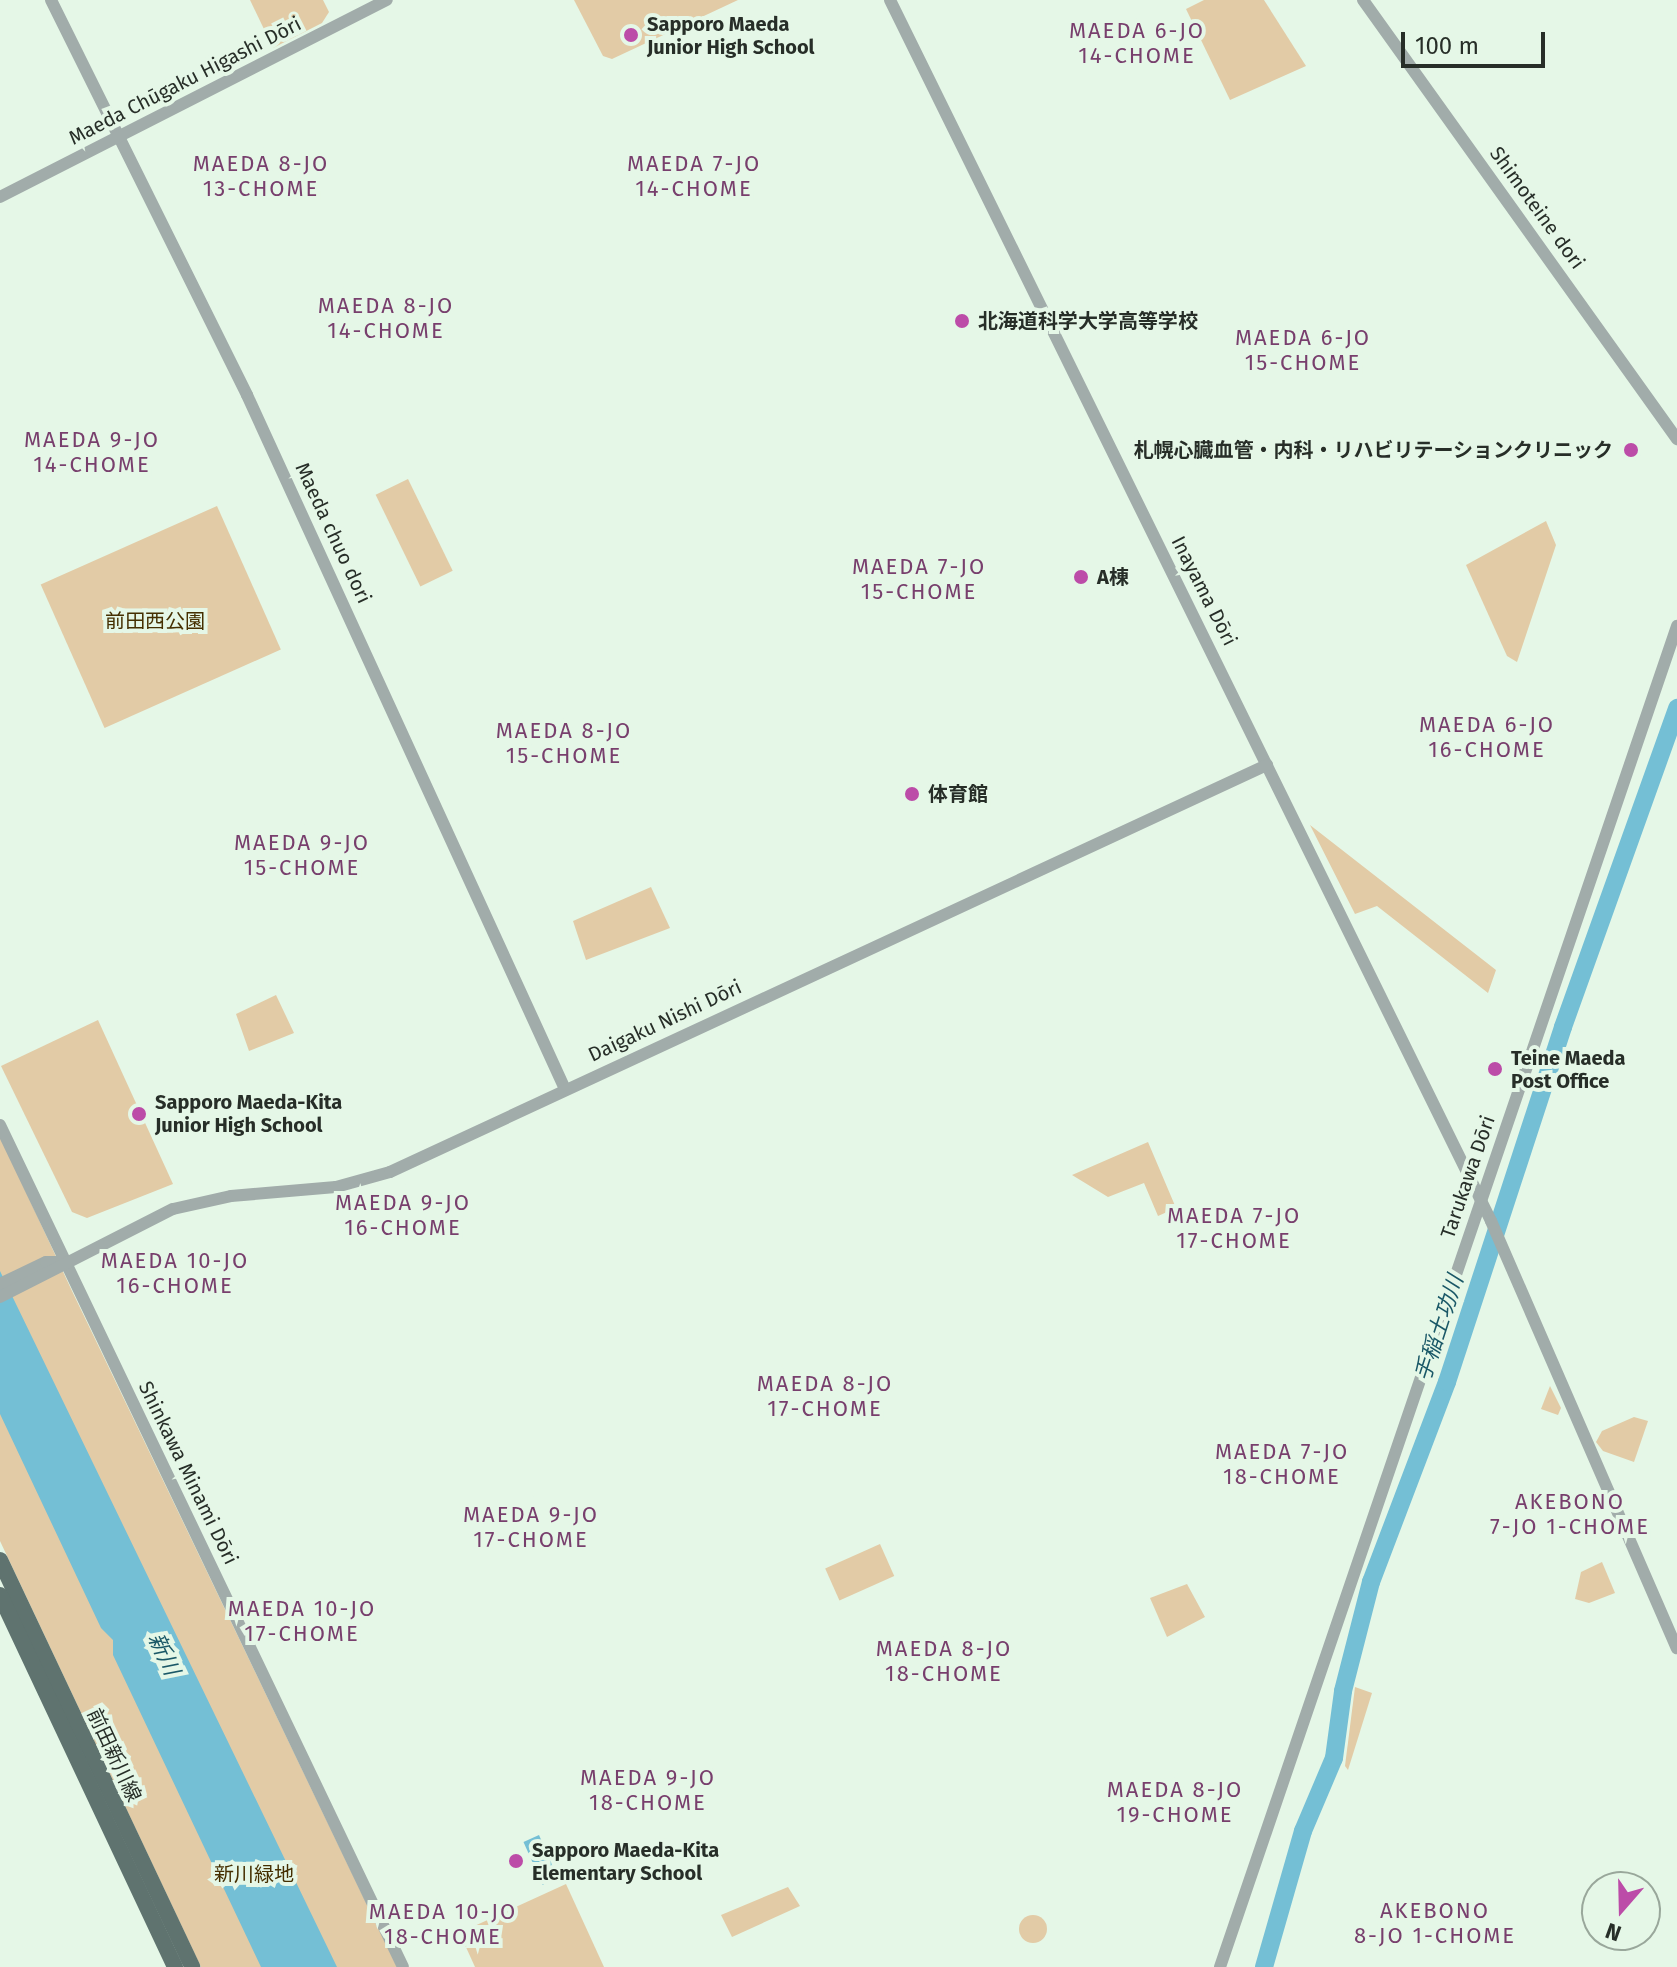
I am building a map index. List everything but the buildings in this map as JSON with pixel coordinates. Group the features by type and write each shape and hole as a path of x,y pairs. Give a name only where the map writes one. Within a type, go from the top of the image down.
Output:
{"main road":[{"name":"前田新川線","path":"0,1560 192,1967"},
{"name":"前田新川線","path":"0,1595 175,1967"}],"street":[{"name":"Maeda chuo dori","path":"51,0 247,395 565,1089"},
{"name":"Maeda Chūgaku Higashi Dōri","path":"0,197 387,0"},
{"name":"Inayama Dōri","path":"890,0 1491,1221 1677,1648"},
{"name":"Shimoteine dori","path":"1363,0 1677,439"},
{"name":"Tarukawa Dōri","path":"1220,1967 1677,626"},
{"name":"Daigaku Nishi Dōri","path":"48,1267 173,1209 231,1196 336,1187 390,1172 1267,765"},
{"name":"Shinkawa Minami Dōri","path":"0,1125 403,1967"},
{"path":"0,1284 48,1267"},
{"path":"0,1297 48,1267"}],"green space":[{"path":"250,0 323,0 329,12 322,23 273,48"},
{"name":"Sapporo Maeda Junior High School","path":"574,0 738,0 612,59 603,56"},
{"path":"1204,0 1264,0 1306,66 1230,100 1186,9"},
{"path":"408,479 453,571 420,586 376,495"},
{"name":"前田西公園","path":"217,506 281,649 105,728 41,585"},
{"path":"1546,521 1556,545 1517,662 1507,656 1466,565"},
{"path":"1310,825 1496,970 1488,993 1377,906 1355,914"},
{"path":"651,887 670,928 586,960 573,921"},
{"path":"276,995 294,1033 249,1051 236,1014"},
{"path":"98,1020 173,1184 87,1218 72,1212 1,1066"},
{"name":"新川緑地","path":"0,1136 397,1967 201,1967 0,1541"},
{"path":"1148,1142 1176,1208 1158,1216 1144,1183 1108,1197 1072,1175"},
{"path":"1550,1386 1561,1408 1558,1415 1541,1409"},
{"path":"1634,1417 1648,1421 1634,1462 1603,1451 1596,1442 1602,1431"},
{"path":"880,1544 894,1576 839,1600 825,1568"},
{"path":"1602,1562 1615,1593 1589,1603 1575,1599 1581,1572"},
{"path":"1187,1584 1205,1617 1167,1637 1150,1598"},
{"path":"1355,1687 1372,1693 1348,1770 1345,1766"},
{"path":"566,1884 604,1967 475,1967 465,1945 470,1928"},
{"path":"788,1887 800,1906 732,1937 721,1915"},
{"path":"1033,1915 1043,1919 1047,1929 1043,1939 1033,1943 1023,1939 1019,1929 1023,1919"}],"water":[{"name":"新川","path":"0,1271 337,1967 261,1967 113,1655 113,1640 101,1628 0,1414"},
{"path":"539,1835 558,1878 543,1885 523,1842"}],"waterway":[{"name":"手稲土功川","path":"1264,1967 1303,1831 1334,1758 1343,1691 1371,1582 1447,1382 1563,1027 1677,708"}],"place":[{"name":"Sapporo Maeda Junior High School","path":"631,35"},
{"name":"北海道科学大学高等学校","path":"962,321"},
{"name":"札幌心臓血管・内科・リハビリテーションクリニック","path":"1631,450"},
{"name":"A棟","path":"1081,577"},
{"name":"体育館","path":"912,794"},
{"name":"Teine Maeda Post Office","path":"1495,1069"},
{"name":"Sapporo Maeda-Kita Junior High School","path":"139,1114"},
{"name":"Sapporo Maeda-Kita Elementary School","path":"516,1861"}],"district":[{"name":"MAEDA 6-JO 14-CHOME","path":"1137,42"},
{"name":"MAEDA 8-JO 13-CHOME","path":"261,176"},
{"name":"MAEDA 7-JO 14-CHOME","path":"694,176"},
{"name":"MAEDA 8-JO 14-CHOME","path":"386,318"},
{"name":"MAEDA 6-JO 15-CHOME","path":"1303,350"},
{"name":"MAEDA 9-JO 14-CHOME","path":"92,452"},
{"name":"MAEDA 7-JO 15-CHOME","path":"919,578"},
{"name":"MAEDA 6-JO 16-CHOME","path":"1487,736"},
{"name":"MAEDA 8-JO 15-CHOME","path":"564,742"},
{"name":"MAEDA 9-JO 15-CHOME","path":"302,854"},
{"name":"MAEDA 9-JO 16-CHOME","path":"403,1214"},
{"name":"MAEDA 7-JO 17-CHOME","path":"1234,1228"},
{"name":"MAEDA 10-JO 16-CHOME","path":"175,1272"},
{"name":"MAEDA 8-JO 17-CHOME","path":"825,1396"},
{"name":"MAEDA 7-JO 18-CHOME","path":"1282,1464"},
{"name":"AKEBONO 7-JO 1-CHOME","path":"1570,1514"},
{"name":"MAEDA 9-JO 17-CHOME","path":"531,1526"},
{"name":"MAEDA 10-JO 17-CHOME","path":"302,1620"},
{"name":"MAEDA 8-JO 18-CHOME","path":"944,1660"},
{"name":"MAEDA 9-JO 18-CHOME","path":"648,1790"},
{"name":"MAEDA 8-JO 19-CHOME","path":"1175,1802"},
{"name":"AKEBONO 8-JO 1-CHOME","path":"1435,1922"},
{"name":"MAEDA 10-JO 18-CHOME","path":"443,1924"}]}
